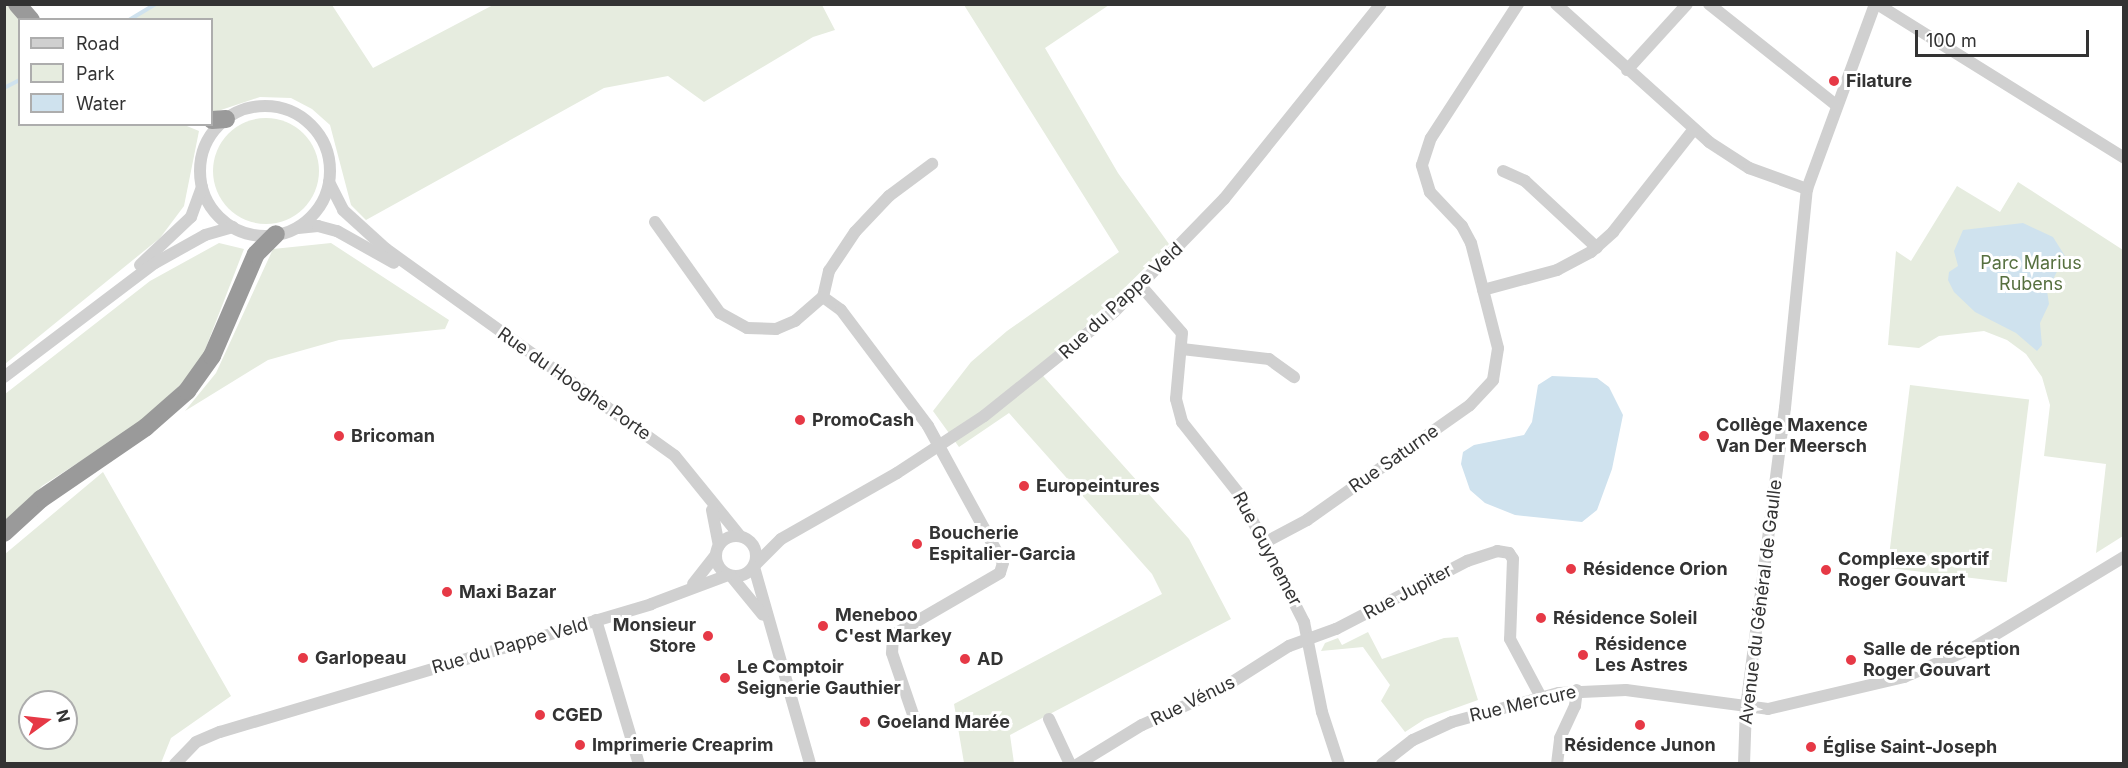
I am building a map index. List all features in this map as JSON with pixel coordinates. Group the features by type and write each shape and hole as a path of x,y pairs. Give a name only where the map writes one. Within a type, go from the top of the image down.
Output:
{"highway":[{"path":"17,4 29,18"},
{"path":"4,533 33,505 146,428 187,391 212,356 256,254 276,234"}],"street":[{"name":"Rue du Pappe Veld","path":"755,566 773,544 940,446 1049,367 1141,286 1224,200 1382,4"},
{"path":"1518,4 1431,138 1423,158 1424,179 1430,192 1469,237 1483,290 1557,270 1597,248 1694,129"},
{"path":"1556,4 1694,129 1740,163 1807,189"},
{"path":"1628,70 1687,4"},
{"path":"1709,4 1836,105"},
{"path":"1876,4 2124,158"},
{"name":"Avenue du Général de Gaulle","path":"1744,764 1746,708 1781,436 1807,189 1836,105 1876,4"},
{"path":"106,297 186,223 197,206 202,185 204,151 219,119 263,106 283,108 301,117 326,148 329,182 317,209 295,228 276,234 257,235 233,227 215,211 202,185"},
{"path":"655,222 714,306 739,325 762,330 782,327 823,297 829,271 862,224 896,190 932,164"},
{"path":"1503,171 1525,181 1597,248"},
{"name":"Rue du Hooghe Porte","path":"329,182 335,199 362,229 441,292 675,456 700,484 725,522 745,538"},
{"name":"Rue du Hooghe Porte","path":"295,228 318,226 337,231 441,292"},
{"path":"4,377 106,297 178,248 212,232 233,227"},
{"name":"Rue Guynemer","path":"1141,286 1179,327 1182,349 1176,394 1180,418 1239,494 1302,616 1322,712 1339,764"},
{"name":"Rue Saturne","path":"1264,543 1306,520 1477,400 1493,381 1498,354 1483,290"},
{"path":"823,297 841,310 940,446 1003,567 1000,573 893,635 892,653 916,723"},
{"path":"1182,349 1269,359 1294,376"},
{"name":"Rue du Hooghe Porte","path":"700,484 716,520 718,550"},
{"name":"Rue du Pappe Veld","path":"745,538 800,527"},
{"path":"776,644 752,597 718,566 718,550 728,537 745,538 756,550 755,566 810,764"},
{"name":"Rue du Pappe Veld","path":"680,593 700,578 718,550"},
{"name":"Rue Jupiter","path":"1308,639 1336,629 1472,559 1497,551 1509,553 1515,570 1510,639 1541,696"},
{"name":"Rue Mercure","path":"1382,764 1413,740 1452,722 1541,696 1577,690 1637,691 1746,708 1782,707 1933,667 1981,644 2124,557"},
{"path":"730,576 744,576 755,566"},
{"name":"Rue du Pappe Veld","path":"175,764 196,742 220,732 596,620 730,576"},
{"path":"596,620 639,764"},
{"name":"Rue Vénus","path":"1078,764 1142,726 1218,691 1289,646 1308,639"},
{"path":"1557,764 1560,738 1575,706 1577,690"},
{"path":"1049,719 1070,764"}],"green space":[{"path":"8,4 21,18 18,18 18,126 187,126 199,131 184,206 160,238 5,364 4,5"},
{"path":"157,5 332,5 373,68 493,5 822,5 835,30 813,37 704,102 668,76 604,88 366,220 351,205 330,125 312,109 291,98 260,97 213,113 213,18 134,18"},
{"path":"964,5 1109,5 1045,48 1118,173 1169,244 1084,328 1036,368 1189,539 1231,619 1010,735 1014,763 964,763 954,704 1162,594 1152,574 1009,413 959,447 933,411 971,362 1007,331 1119,252"},
{"path":"266,118 286,122 303,134 315,151 319,171 315,191 303,208 286,220 266,224 246,220 229,208 217,191 213,171 217,151 229,134 246,122"},
{"name":"Parc Marius Rubens","path":"2018,182 2123,250 2123,536 2096,553 2106,464 2044,456 2050,405 2042,377 2026,354 2007,340 1984,331 1939,336 1919,348 1888,345 1896,251 1911,261 1957,186 2000,212"},
{"path":"219,243 244,249 198,368 141,422 42,486 5,525 5,394 150,281"},
{"path":"331,243 449,320 445,329 339,340 268,360 185,411 216,373 273,249"},
{"path":"1910,385 2029,400 2007,582 1888,568"},
{"path":"103,472 231,696 171,738 161,763 5,763 5,554"},
{"path":"1368,632 1382,659 1444,638 1458,637 1478,700 1425,719 1405,732 1381,701 1390,685 1363,647 1321,651 1325,643 1338,638 1342,645"}],"water":[{"path":"2023,223 2053,237 2065,256 2047,291 2049,304 2040,323 2042,345 2037,351 2016,333 1975,312 1954,292 1948,280 1949,272 1958,266 1954,251 1963,230"},
{"path":"1552,376 1597,378 1609,387 1623,415 1612,469 1597,510 1582,522 1515,515 1485,503 1470,490 1461,464 1463,452 1474,445 1524,435 1532,422 1538,385"}],"waterway":[{"path":"132,18 156,4"},
{"path":"4,88 18,81"}],"place":[{"name":"Filature","path":"1834,81"},
{"name":"PromoCash","path":"800,420"},
{"name":"Bricoman","path":"339,436"},
{"name":"Collège Maxence Van Der Meersch","path":"1704,436"},
{"name":"Europeintures","path":"1024,486"},
{"name":"Boucherie Espitalier-Garcia","path":"917,544"},
{"name":"Résidence Orion","path":"1571,569"},
{"name":"Complexe sportif Roger Gouvart","path":"1826,570"},
{"name":"Maxi Bazar","path":"447,592"},
{"name":"Résidence Soleil","path":"1541,618"},
{"name":"Meneboo C'est Markey","path":"823,626"},
{"name":"Monsieur Store","path":"708,636"},
{"name":"Résidence Les Astres","path":"1583,655"},
{"name":"Garlopeau","path":"303,658"},
{"name":"AD","path":"965,659"},
{"name":"Salle de réception Roger Gouvart","path":"1851,660"},
{"name":"Le Comptoir Seignerie Gauthier","path":"725,678"},
{"name":"CGED","path":"540,715"},
{"name":"Goeland Marée","path":"865,722"},
{"name":"Résidence Junon","path":"1640,725"},
{"name":"Imprimerie Creaprim","path":"580,745"},
{"name":"Église Saint-Joseph","path":"1811,747"}]}
